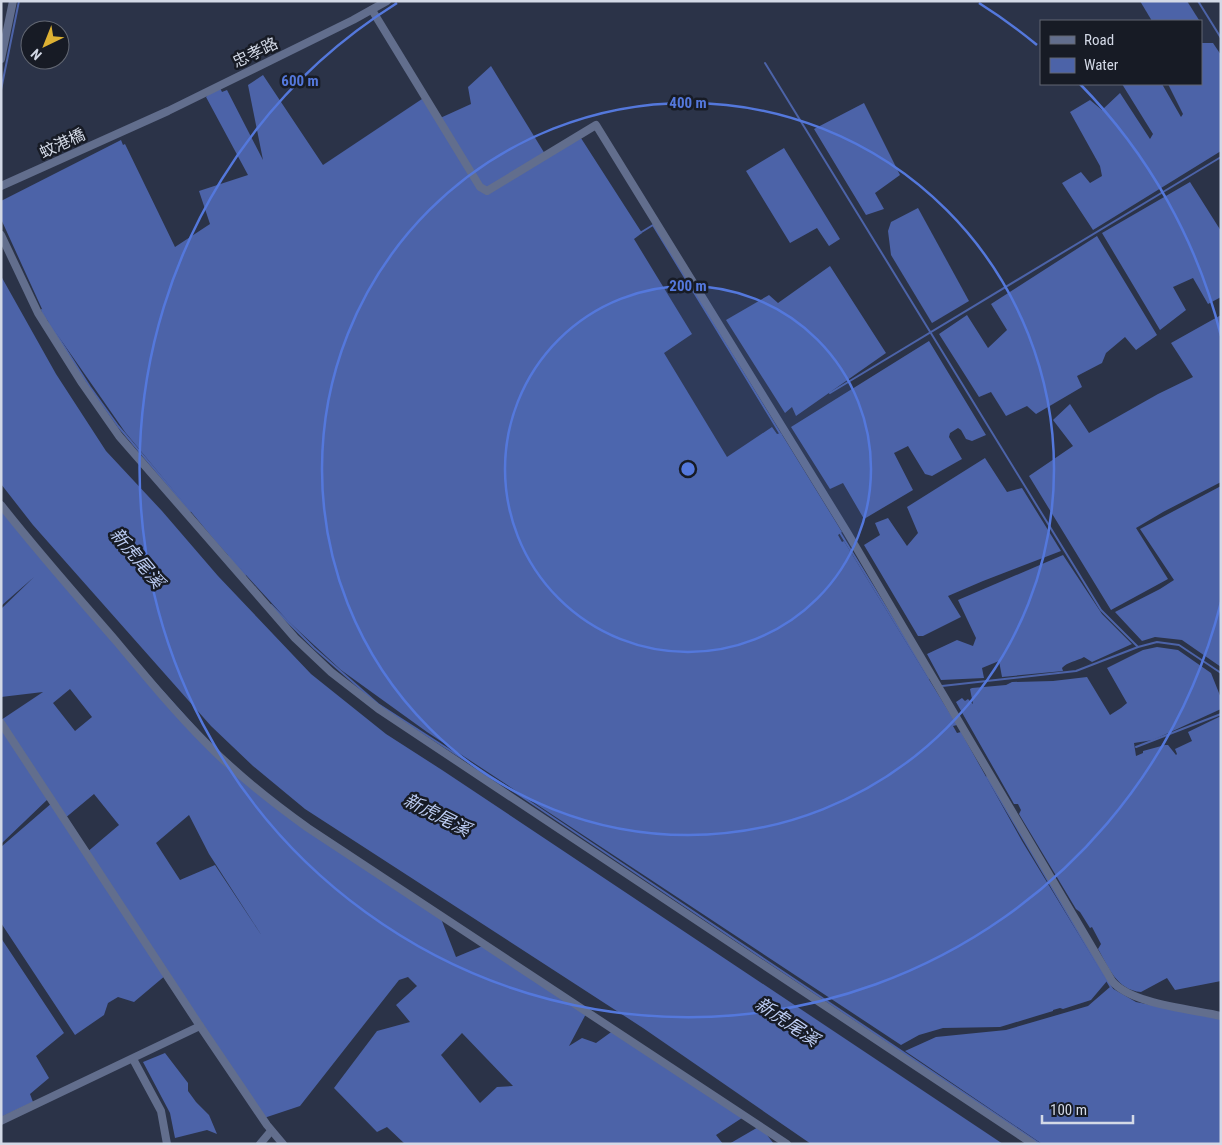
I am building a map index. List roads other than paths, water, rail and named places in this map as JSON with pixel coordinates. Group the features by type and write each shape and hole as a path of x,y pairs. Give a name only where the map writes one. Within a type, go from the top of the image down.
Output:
{"street":[{"path":"1,59 14,1"},
{"name":"忠孝路","path":"135,125 171,109 387,1"},
{"path":"372,10 480,187 487,192 596,125 847,532 1112,981 1118,988 1131,996 1221,1016"},
{"name":"蚊港橋","path":"1,186 135,125"},
{"path":"1,235 38,313 82,383 119,436 268,608 295,638 331,672 380,710 1033,1144"},
{"path":"1,505 33,546 175,710 222,759 274,804 787,1144"},
{"path":"1,723 200,1026 271,1131 282,1143"},
{"path":"1,1121 200,1026"},
{"path":"133,1059 162,1111 167,1144"},
{"path":"260,1144 271,1131"}],"water":[{"path":"1140,1 1187,1 1199,20 1151,20"},
{"path":"1202,43 1213,43 1221,55 1221,151 1093,230 1062,183 1081,172 1090,183 1102,176 1100,166 1070,112 1090,100 1102,110 1120,93 1150,139 1153,134 1123,85 1163,85 1181,117 1183,114 1168,85 1202,85"},
{"path":"491,66 545,154 579,135 642,233 634,239 692,334 664,353 727,457 772,427 777,434 781,433 842,532 838,535 842,542 844,541 957,725 953,726 957,733 961,732 1022,841 1107,981 1091,1000 1000,1027 943,1028 919,1035 901,1045 427,732 341,670 288,621 216,542 125,432 47,320 1,219 1,201 121,140 123,145 125,144 175,247 210,224 199,191 248,175 206,97 218,84 222,92 227,90 263,160 248,85 263,75 323,165 422,99 438,119 471,104 468,87"},
{"path":"864,103 900,175 875,193 884,209 866,215 814,129"},
{"path":"784,148 840,239 829,246 817,228 790,243 746,171"},
{"path":"1190,182 1221,231 1221,297 1208,304 1193,278 1173,287 1186,310 1160,330 1102,233"},
{"path":"918,208 969,301 932,323 891,255 888,231 891,222"},
{"path":"1097,236 1157,335 1136,350 1125,337 1106,353 1102,363 1077,376 1082,387 1036,414 1027,406 1006,416 991,392 979,397 939,334 967,315 988,348 1007,330 991,304"},
{"path":"830,266 886,353 796,416 792,407 785,413 726,320 769,295 778,303"},
{"name":"新虎尾溪","path":"1,276 56,374 106,451 162,511 218,576 311,674 386,734 1003,1144 811,1144 643,1028 305,809 253,766 211,726 33,525 1,484"},
{"path":"1221,315 1221,482 1136,528 1168,579 1111,610 1029,476 1073,446 1053,420 1070,404 1089,433 1158,394 1193,377 1171,343"},
{"path":"929,341 986,435 972,441 966,439 958,428 950,433 949,437 962,459 932,476 925,474 908,446 894,453 913,490 864,519 843,483 830,489 791,427"},
{"path":"985,458 1007,492 1022,488 1061,551 948,596 961,617 923,636 918,636 864,545 880,535 875,523 888,518 907,546 918,533 907,507"},
{"path":"1221,486 1221,667 1182,640 1155,637 1142,641 1115,612 1174,580 1140,529"},
{"path":"1,503 48,563 236,772 305,826 440,916 456,957 485,945 587,1012 569,1046 582,1038 596,1043 614,1030 745,1116 716,1135 723,1144 405,1144 387,1127 377,1132 334,1088 377,1031 410,1022 396,1005 417,986 408,977 399,980 300,1106 261,1119 166,975 134,1002 118,997 108,1003 104,1015 75,1035 1,923 1,847 53,802 49,798 1,844 1,720 43,692 1,697 1,609 34,577 1,606","holes":["70,689 92,717 75,731 53,703","94,794 119,825 86,853 64,819","189,815 209,854 262,936 215,865 180,880 156,843","462,1033 513,1086 497,1087 480,1103 441,1055"]},
{"path":"1063,555 1102,614 1132,644 1092,662 1084,657 1067,664 1062,668 1063,671 1002,677 999,661 982,668 984,678 941,680 927,654 957,640 973,646 976,638 958,600"},
{"path":"1157,647 1178,650 1211,673 1221,698 1221,709 1153,740 1134,743 1136,756 1143,753 1143,751 1165,745 1168,745 1176,755 1175,749 1192,741 1188,732 1221,716 1221,981 1175,990 1167,978 1141,992 1120,983 1110,970 1098,949 1101,944 1092,927 1090,928 1076,909 1019,814 1021,810 1018,804 1014,804 956,702 962,698 965,701 968,699 973,704 970,689 972,688 1006,685 1012,682 1053,681 1087,677 1110,715 1127,703 1107,668 1143,650"},
{"path":"1,938 64,1033 36,1056 49,1078 30,1094 33,1102 1,1117"},
{"path":"1110,987 1136,1002 1221,1019 1221,1144 1042,1144 905,1051 936,1037 1006,1030 1088,1006"},
{"path":"165,1053 188,1083 188,1091 209,1115 217,1134 207,1130 175,1138 170,1113 143,1062"},
{"path":"760,1126 774,1144 729,1144"}],"waterway":[{"path":"1,90 19,1"},
{"path":"1198,1 1221,38"},
{"path":"765,63 1101,610 1138,647"},
{"path":"830,393 1221,157"},
{"path":"640,233 653,225 781,435"},
{"path":"42,310 46,319"},
{"path":"49,323 90,387 118,426 190,511"},
{"path":"839,531 929,678"},
{"path":"229,556 245,575"},
{"path":"271,605 314,648 378,704 521,796 1040,1144"},
{"path":"942,686 1076,671 1138,647 1157,642 1179,645 1221,673"},
{"path":"1136,747 1221,714"},
{"path":"987,777 1112,989"}]}
